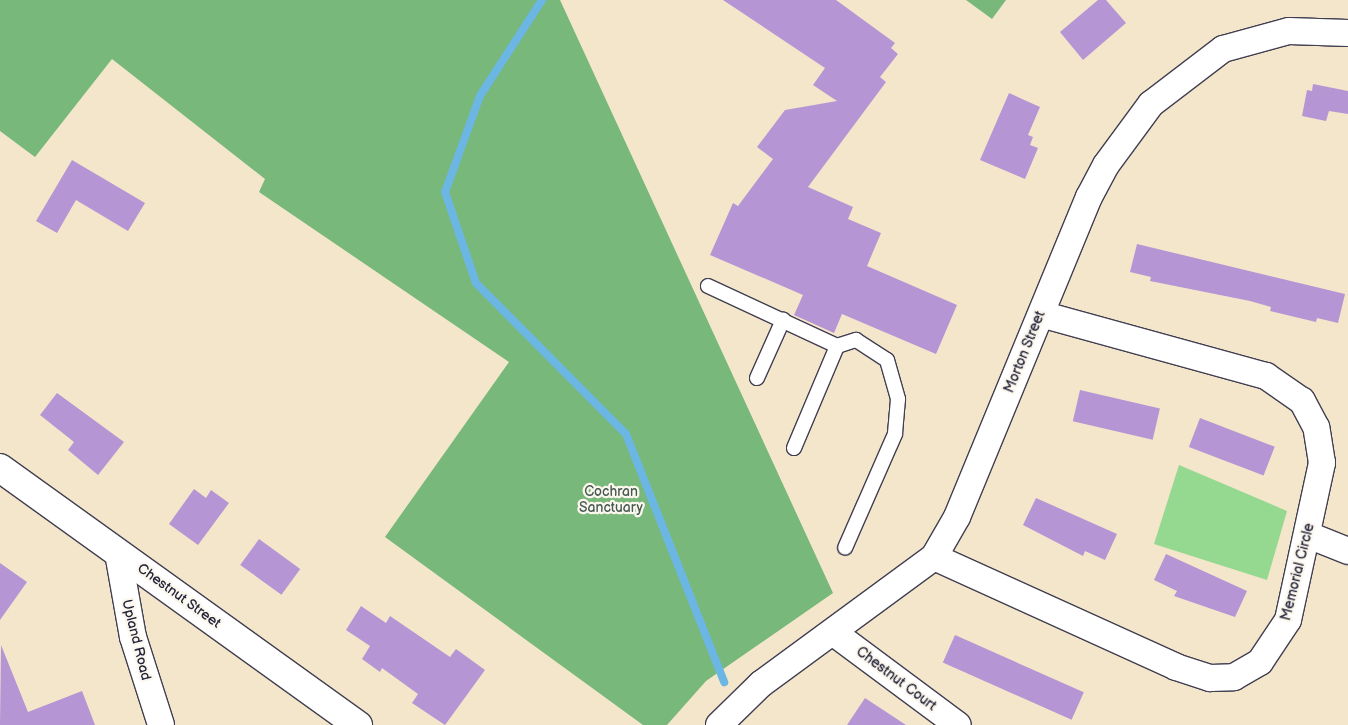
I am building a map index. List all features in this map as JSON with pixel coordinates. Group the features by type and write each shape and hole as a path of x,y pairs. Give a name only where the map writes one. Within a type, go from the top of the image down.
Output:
{"street":[{"name":"Morton Street","path":"719,725 761,684 834,633 934,557 957,517 1041,314 1106,165 1150,104 1176,80 1224,49 1253,39 1289,31 1348,33"},
{"name":"Memorial Circle","path":"934,557 1176,667 1222,679 1234,677 1260,662 1280,637 1308,536 1322,452 1316,426 1292,390 1266,376 1041,314"},
{"name":"Chestnut Street","path":"0,468 358,725"},
{"path":"1308,536 1348,551"},
{"name":"Upland Road","path":"118,553 133,637 161,725"},
{"name":"Chestnut Court","path":"834,633 958,725"}],"lane":[{"path":"708,286 837,346 856,340 887,360 898,399 895,434 845,548"},
{"path":"757,378 783,320"},
{"path":"794,448 837,346"}],"green space":[{"name":"Cochran Sanctuary","path":"0,0 560,0 833,593 706,681 667,725 643,725 385,537 509,362 259,192 265,179 112,59 35,157 0,131"},
{"path":"966,0 1006,0 992,19"},
{"path":"1179,465 1287,511 1267,580 1154,544"}],"building":[{"path":"723,0 836,0 895,43 891,48 898,54 880,77 886,82 808,187 853,207 848,219 881,233 867,266 957,305 936,354 842,314 834,333 794,315 803,295 710,255 733,203 738,206 773,159 757,147 785,110 837,101 813,85 825,68"},
{"path":"1098,0 1106,0 1126,23 1083,60 1060,32"},
{"path":"1313,84 1348,91 1348,114 1329,111 1326,121 1302,116 1307,90 1312,91"},
{"path":"1009,93 1040,107 1028,135 1033,137 1030,145 1038,148 1025,179 980,160"},
{"path":"72,160 145,203 128,231 76,200 57,233 36,221"},
{"path":"1137,244 1345,294 1338,323 1317,318 1316,322 1270,311 1271,307 1250,301 1150,281 1151,277 1130,272"},
{"path":"1080,390 1160,408 1153,440 1073,421"},
{"path":"57,393 124,442 98,475 68,450 74,442 40,415"},
{"path":"1200,418 1275,447 1264,476 1189,447"},
{"path":"194,489 206,498 211,490 229,503 198,545 169,524"},
{"path":"1036,498 1117,534 1105,560 1085,551 1083,556 1023,525"},
{"path":"259,539 300,569 281,595 240,565"},
{"path":"1166,554 1247,591 1235,617 1174,596 1177,591 1154,580"},
{"path":"0,563 27,582 0,620"},
{"path":"361,606 386,623 390,616 450,657 456,649 485,670 445,725 412,703 418,694 382,668 380,672 362,659 370,646 346,630"},
{"path":"955,635 1084,692 1072,720 943,662"},
{"path":"1,645 28,712 82,691 95,725 0,725"},
{"path":"865,698 906,725 847,725"}],"waterway":[{"path":"542,0 480,96 445,192 476,283 626,434 724,682"}]}
